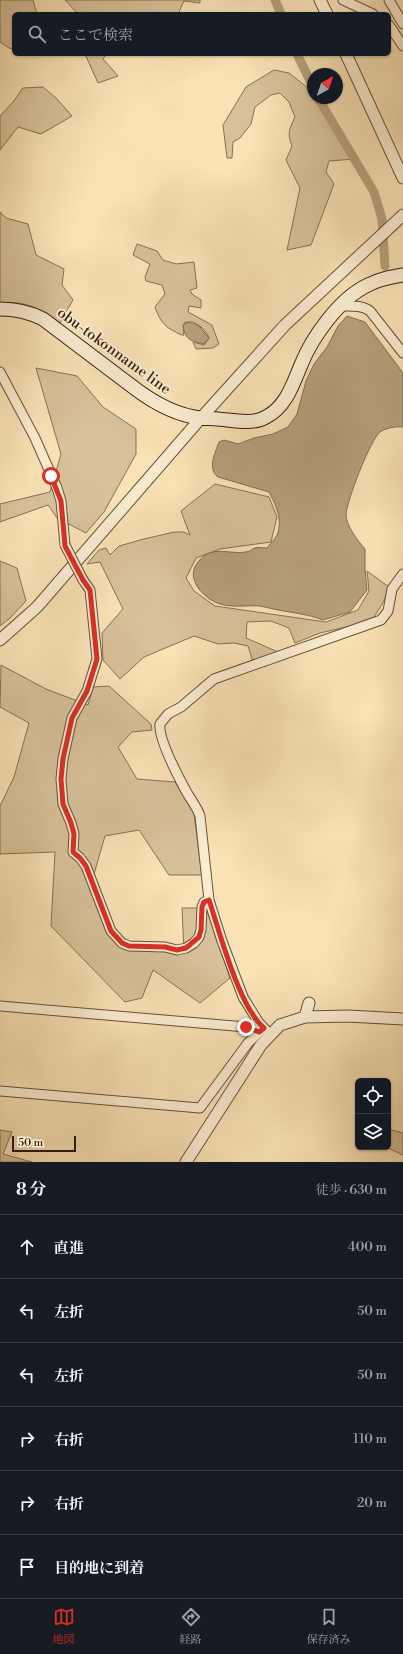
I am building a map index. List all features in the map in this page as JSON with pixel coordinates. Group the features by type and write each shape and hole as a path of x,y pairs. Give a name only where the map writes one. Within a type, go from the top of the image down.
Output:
{"main road":[{"name":"obu-tokonname line","path":"0,309 27,312 43,319 151,401 170,410 201,418 246,421 266,418 277,409 292,389 308,350 320,331 356,292 368,284 403,275"}],"street":[{"path":"320,0 326,12"},
{"path":"343,0 369,12"},
{"path":"389,0 403,24"},
{"path":"391,28 403,46"},
{"path":"347,56 403,178"},
{"path":"0,640 37,607 201,418 285,325 403,215"},
{"path":"342,306 356,306 366,308 370,311 403,353"},
{"path":"0,372 35,438 57,488 61,501 65,546 90,590 97,659 87,691 72,718 63,759 61,779 63,804 74,834 73,852 86,866 111,931 122,943 129,946 165,947 177,950 186,948 199,937 201,930 202,907 204,902 209,900"},
{"path":"265,1031 243,997 222,941 209,900 200,816 197,808 187,793 159,729 162,720 181,707 214,679 382,620 388,611 392,589 403,574"},
{"path":"305,1017 309,1003"},
{"path":"0,1006 246,1027 265,1031"},
{"path":"0,1091 200,1108 248,1043 265,1031 305,1017 348,1016 403,1019"},
{"path":"186,1162 261,1045 265,1031"}],"shaded area":[{"path":"0,0 33,0 36,12 12,12 12,49 0,42"},
{"path":"65,0 200,0 200,3 184,1 179,12 76,12"},
{"path":"86,56 105,56 103,59 118,76 98,83"},
{"path":"274,70 289,73 307,87 307,104 321,104 354,159 329,161 326,172 334,184 311,245 287,250 300,188 286,160 292,146 289,132 295,117 289,102 280,93 271,95 255,107 251,124 240,138 233,142 232,158 227,158 223,125 246,87"},
{"path":"43,87 56,98 72,116 41,134 18,127 0,150 0,116 23,88"},
{"path":"0,212 6,218 28,224 36,255 64,269 62,285 73,300 60,323 39,310 25,304 9,302 0,303"},
{"path":"137,244 157,251 163,260 176,264 194,262 197,288 190,290 192,294 201,300 201,308 189,306 188,312 212,325 219,344 213,348 196,349 193,342 204,345 209,338 200,326 185,322 183,326 184,335 182,335 165,325 155,307 165,294 162,285 146,281 145,277 150,264 133,255"},
{"path":"347,316 365,322 403,373 403,427 385,429 376,437 360,471 347,507 346,514 350,528 365,549 367,590 350,612 323,620 260,606 230,606 215,602 199,589 194,577 196,565 201,558 207,554 219,551 239,553 248,552 254,548 267,548 274,540 279,529 278,513 269,492 218,477 215,474 212,465 219,442 224,440 238,444 254,438 273,434 288,427 297,414 306,381 314,364 327,347 338,326"},
{"path":"192,322 200,327 209,338 204,344 192,341 187,337 183,326 186,323"},
{"path":"36,368 77,376 103,407 136,429 136,454 104,512 86,533 57,518 48,505 0,522 0,504 50,492 61,454"},
{"path":"215,484 269,497 277,517 271,542 220,549 196,558 186,578 194,591 215,606 326,622 358,610 369,591 367,571 389,587 384,601 374,617 355,625 320,633 295,643 289,628 271,621 247,622 246,638 278,652 253,662 248,646 234,643 218,644 194,636 144,657 120,679 103,660 102,633 123,609 100,562 87,564 99,550 106,548 110,555 119,546 144,539 174,532 184,532 190,535 181,511"},
{"path":"0,561 17,568 26,601 0,626"},
{"path":"1,665 46,689 88,705 93,687 109,686 151,724 152,730 132,732 118,747 137,779 175,782 194,814 202,875 169,875 139,830 105,836 90,888 111,938 129,950 184,952 182,908 207,908 230,978 200,1003 153,970 142,998 125,1002 51,926 55,852 0,854 0,806 14,777 29,723 0,707"},
{"path":"0,1130 12,1132 3,1154 32,1162 0,1162"},
{"path":"391,1130 403,1133 403,1155 391,1149"}],"waterway":[{"path":"275,0 280,12"},
{"path":"298,56 307,75"},
{"path":"322,104 374,192 382,219 385,266"}],"route":[{"path":"51,476 61,501 65,546 90,590 97,659 87,691 74,712 63,759 61,779 63,804 74,834 73,852 86,866 111,931 122,943 129,946 156,946 177,950 186,948 194,943 199,937 201,930 202,907 204,902 209,900 222,941 243,997 259,1023 264,1028 259,1032 246,1027"}]}
